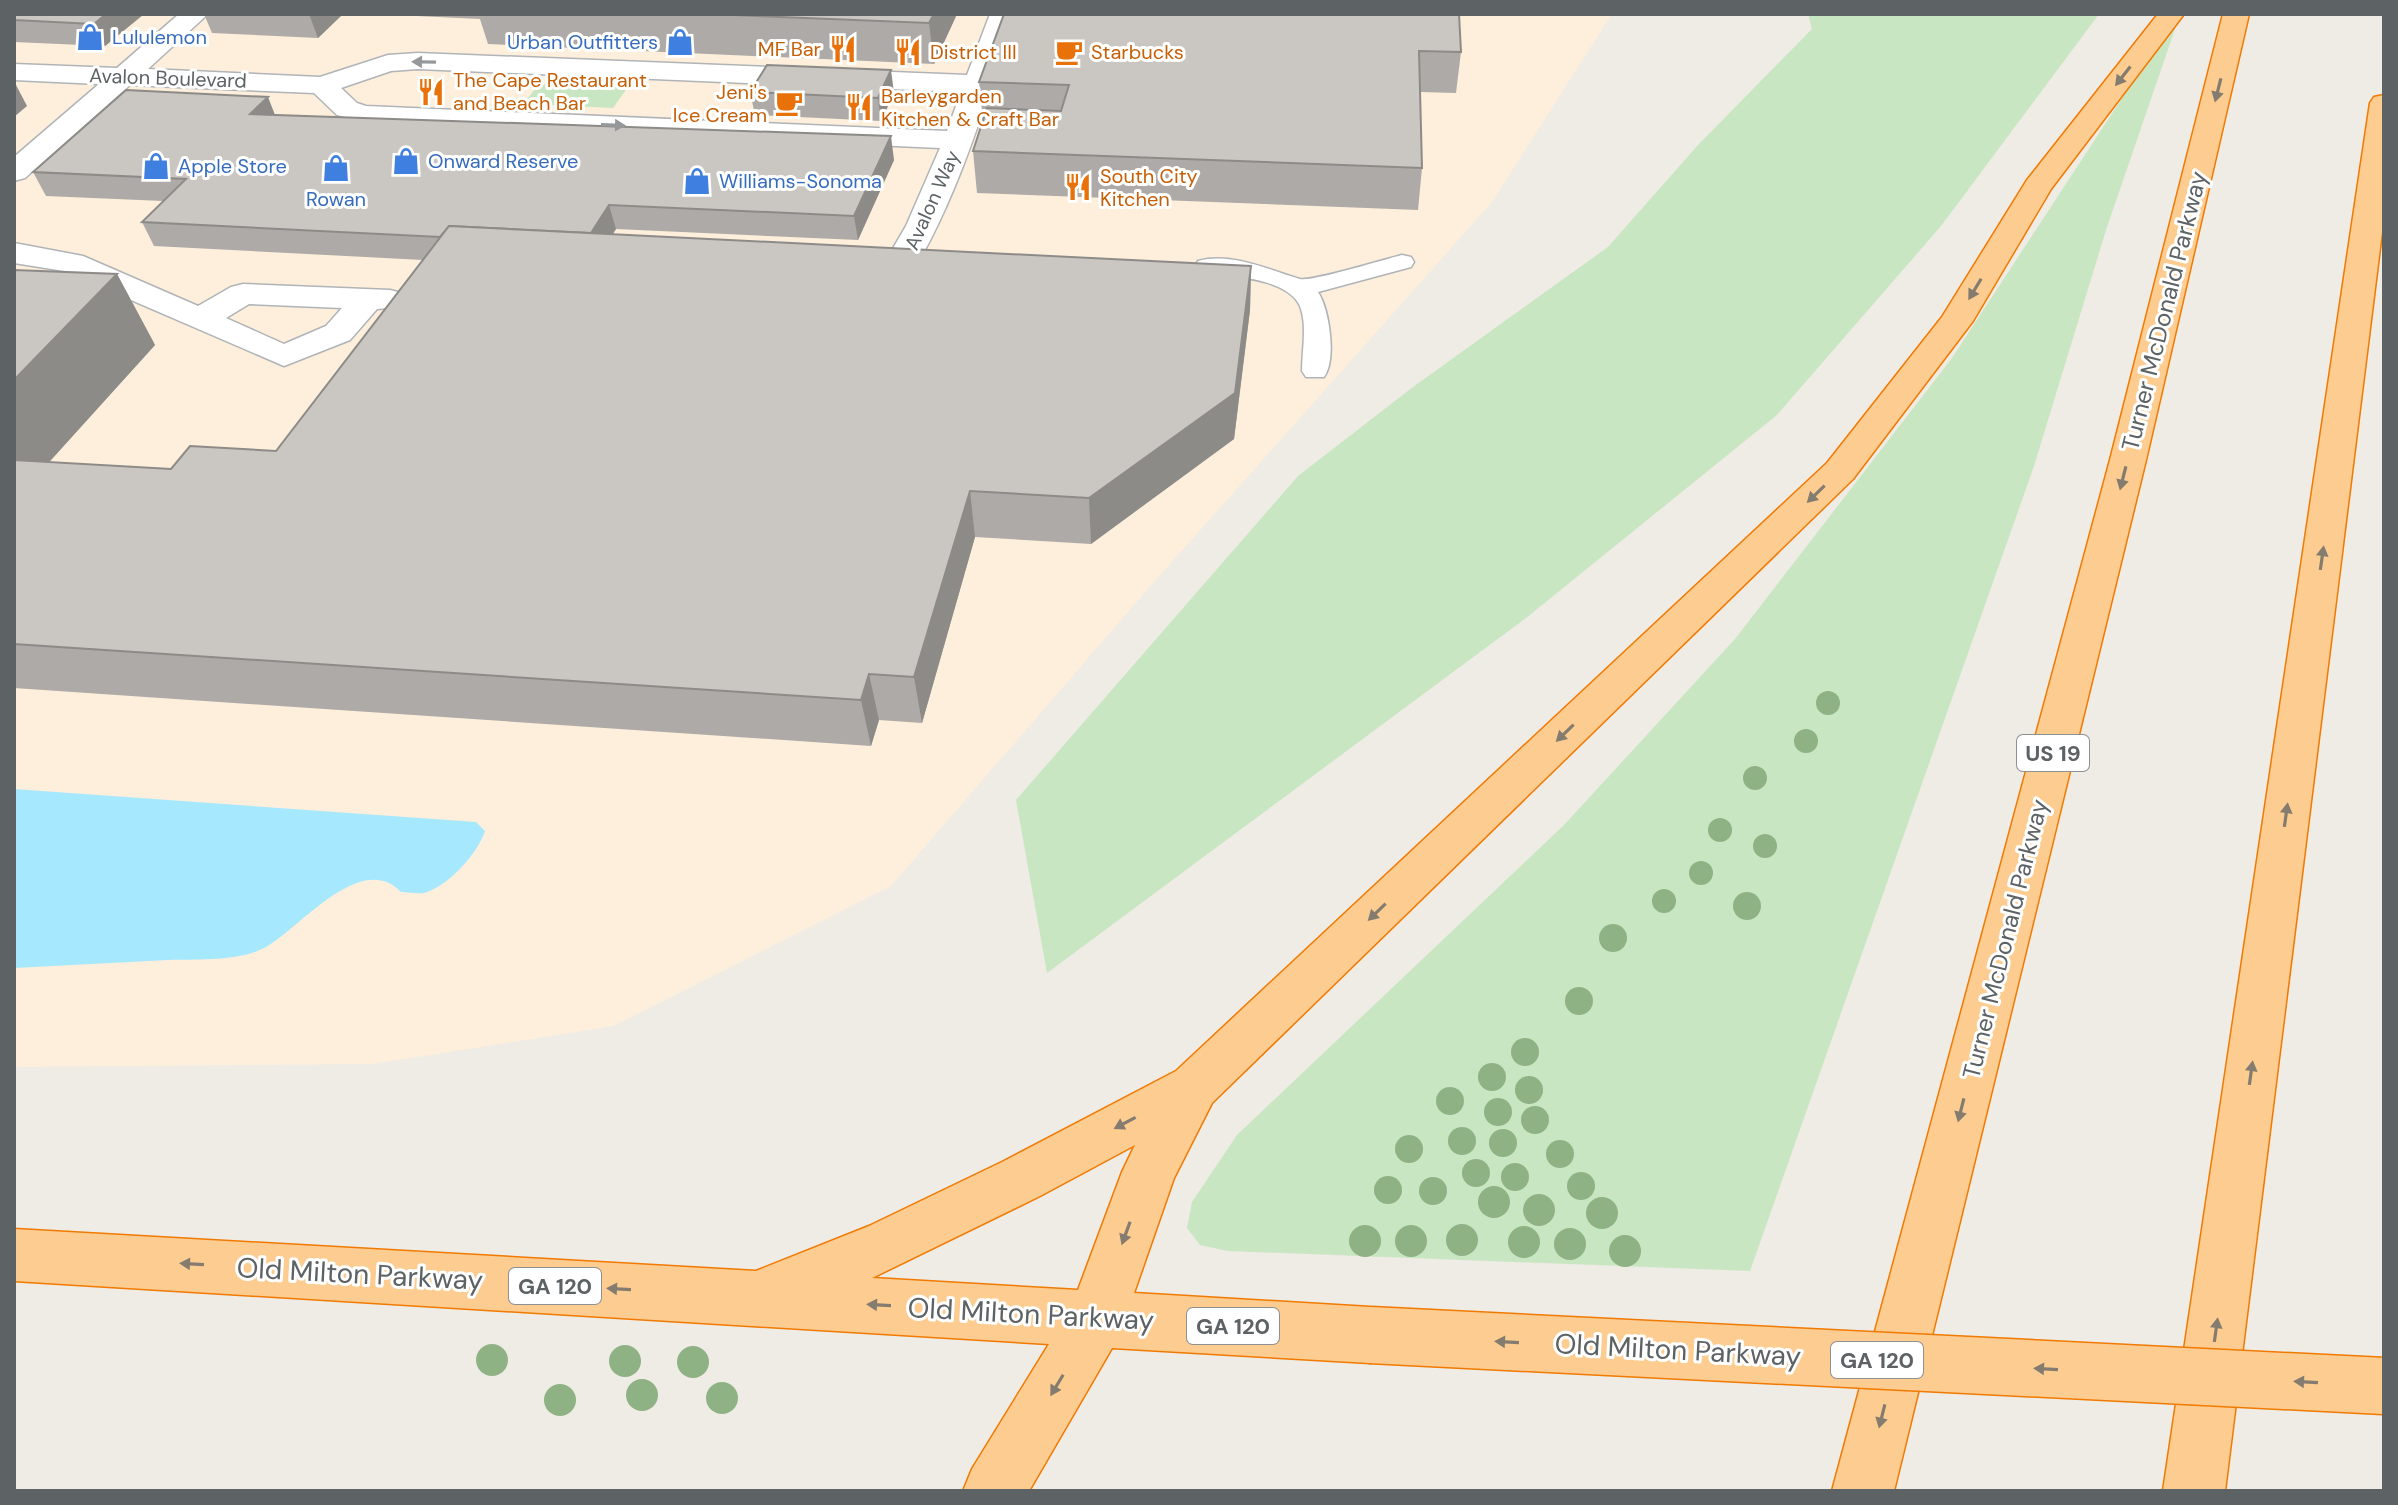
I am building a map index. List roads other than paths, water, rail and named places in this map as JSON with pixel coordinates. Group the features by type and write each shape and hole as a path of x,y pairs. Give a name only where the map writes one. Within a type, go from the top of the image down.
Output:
{"highway":[{"path":"759,1298 889,1244 1021,1179 1194,1087 1840,471 1956,321 2038,186 2171,14"},
{"name":"Turner McDonald Parkway","path":"1863,1491 2128,460 2236,14"},
{"path":"2194,1491 2384,103"},
{"path":"994,1491 1097,1318 1149,1172 1194,1087"},
{"name":"Old Milton Parkway","path":"14,1255 1370,1335 2384,1386"}],"street":[{"path":"14,172 195,14"},
{"name":"Avalon Way","path":"884,291 920,251 1003,14"},
{"name":"Avalon Boulevard","path":"14,72 322,85 388,63 418,61 977,84"},
{"path":"322,85 347,109 364,114 959,140"},
{"path":"14,253 72,263 284,356 338,333 368,299"},
{"path":"202,318 243,294 426,302"}],"lane":[{"path":"1182,265 1245,268 1302,288 1402,262"},
{"path":"1302,288 1314,305 1315,371"}],"water":[{"path":"14,789 476,822 485,831 462,867 436,888 421,893 401,892 385,882 368,880 350,886 255,952 218,959 14,968"}],"place":[{"name":"Lululemon","path":"90,37"},
{"name":"Urban Outfitters","path":"680,42"},
{"name":"MF Bar","path":"843,49"},
{"name":"District III","path":"908,52"},
{"name":"Starbucks","path":"1069,52"},
{"name":"The Cape Restaurant and Beach Bar","path":"431,92"},
{"name":"Jeni's Ice Cream","path":"789,103"},
{"name":"Barleygarden Kitchen & Craft Bar","path":"859,107"},
{"name":"Onward Reserve","path":"406,161"},
{"name":"Apple Store","path":"156,166"},
{"name":"Rowan","path":"336,168"},
{"name":"Williams-Sonoma","path":"697,181"},
{"name":"South City Kitchen","path":"1078,187"}]}
